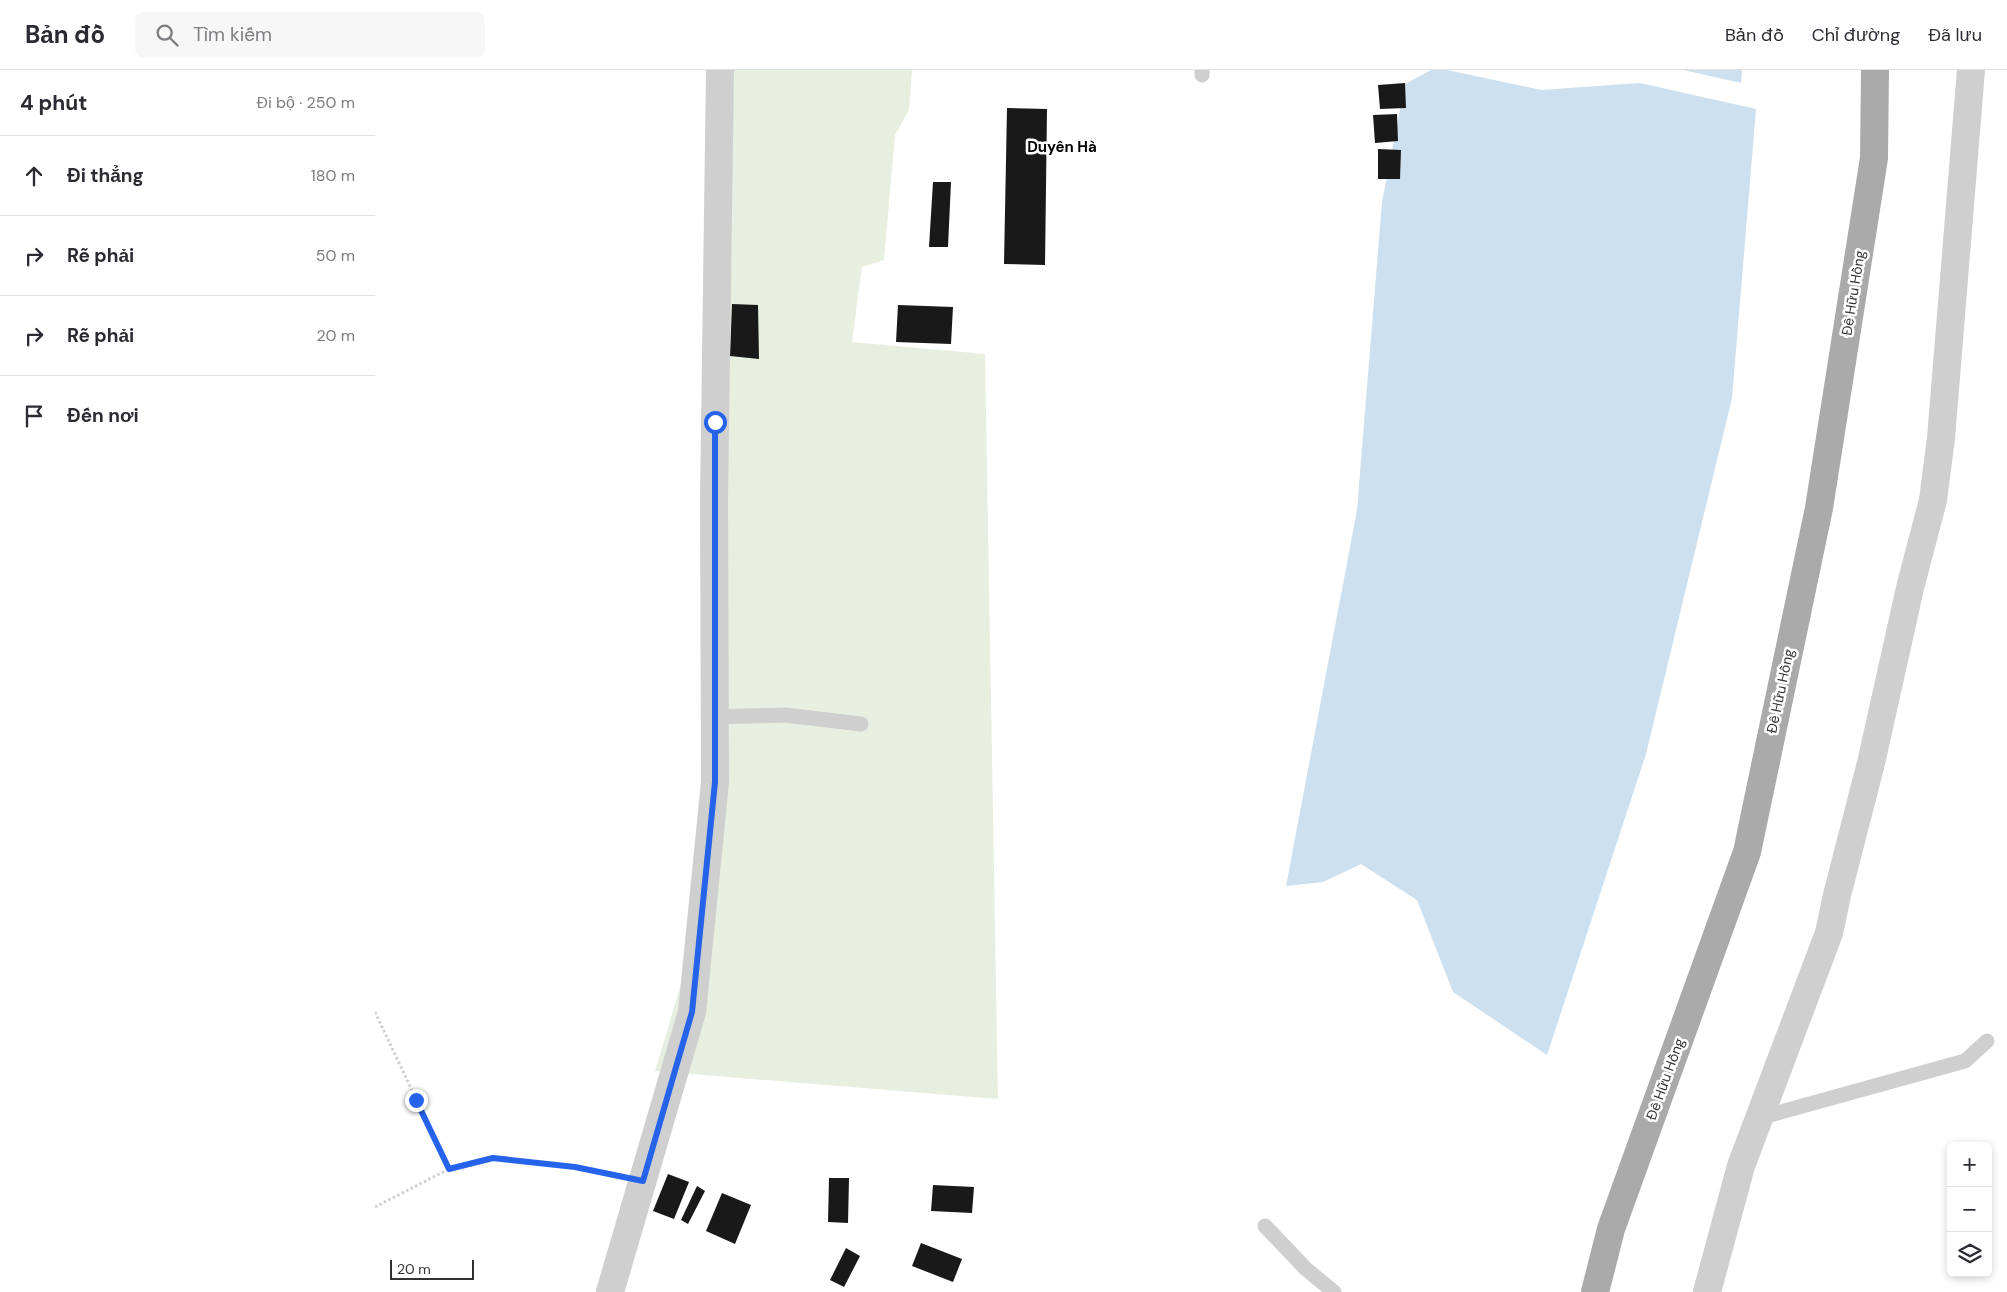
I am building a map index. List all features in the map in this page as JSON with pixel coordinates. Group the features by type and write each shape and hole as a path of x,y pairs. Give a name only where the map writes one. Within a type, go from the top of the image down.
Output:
{"main road":[{"name":"Đê Hữu Hồng","path":"1595,1292 1611,1229 1747,852 1819,508 1874,158 1875,70"}],"street":[{"path":"610,1292 692,1012 715,782 713,499 720,70"},
{"path":"1707,1292 1741,1166 1829,933 1933,500 1941,438 1967,76"}],"lane":[{"path":"715,717 785,715 861,724"},
{"path":"1759,1118 1965,1061 1987,1041"},
{"path":"1265,1226 1306,1269 1333,1292"}],"path":[{"path":"375,1012 449,1169"},
{"path":"375,1207 449,1169 493,1158 575,1167 643,1181"}],"green space":[{"path":"720,70 912,70 909,110 895,135 884,260 862,267 852,342 985,354 998,1099 655,1071 713,877"}],"water":[{"path":"1431,70 1447,70 1542,90 1640,83 1756,109 1732,398 1646,754 1547,1055 1453,992 1417,900 1361,864 1323,882 1286,886 1357,510 1382,202 1405,84"},
{"path":"1683,70 1742,70 1741,83"}],"building":[{"path":"1405,83 1406,108 1380,109 1378,85"},
{"path":"1007,108 1047,109 1045,265 1004,264"},
{"path":"1397,114 1398,141 1375,143 1373,115"},
{"path":"1378,149 1401,150 1400,179 1378,179"},
{"path":"933,182 951,182 948,247 929,247"},
{"path":"732,304 758,305 759,359 730,356"},
{"path":"898,305 953,307 951,344 896,342"},
{"path":"668,1174 689,1182 674,1219 653,1211"},
{"path":"829,1178 849,1178 848,1223 828,1222"},
{"path":"933,1185 974,1187 972,1213 931,1211"},
{"path":"697,1186 705,1191 688,1224 681,1220"},
{"path":"722,1193 751,1205 735,1244 706,1231"},
{"path":"921,1243 962,1259 953,1282 912,1266"},
{"path":"846,1248 860,1256 844,1287 830,1280"}],"district":[{"name":"Duyên Hà","path":"1062,147"}],"route":[{"path":"416,1100 449,1169 493,1158 533,1164 575,1167 643,1181 692,1012 715,782 713,499 715,422"}]}
